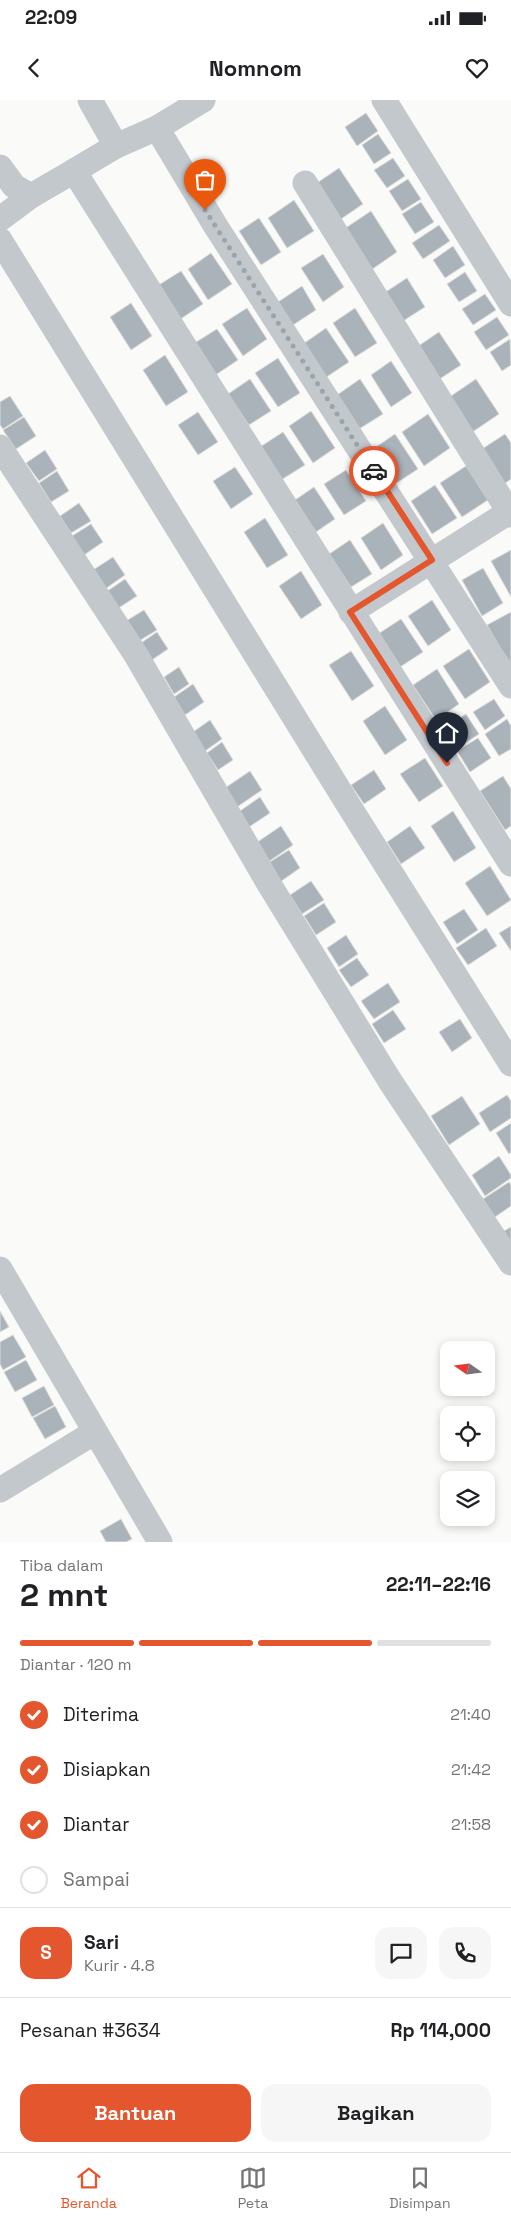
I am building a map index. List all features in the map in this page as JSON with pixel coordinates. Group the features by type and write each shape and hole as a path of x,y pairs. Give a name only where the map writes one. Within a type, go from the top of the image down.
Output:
{"street":[{"path":"90,100 116,146"},
{"path":"0,218 31,196 116,146 157,128 203,100"},
{"path":"384,100 511,304"},
{"path":"157,128 214,225 432,560 511,686"},
{"path":"0,167 14,186 31,196"},
{"path":"74,171 350,612 511,864"},
{"path":"305,183 510,514 432,560 350,612"},
{"path":"0,240 349,806 511,1064"},
{"path":"0,447 136,655 269,884 390,1081 511,1263"},
{"path":"0,1269 160,1542"},
{"path":"0,1490 95,1432"}],"building":[{"path":"366,113 378,131 357,146 345,127"},
{"path":"378,134 391,153 374,164 362,145"},
{"path":"393,158 405,176 387,188 374,170"},
{"path":"339,168 363,204 338,221 314,185"},
{"path":"408,179 421,199 402,211 389,191"},
{"path":"294,200 314,231 287,248 268,218"},
{"path":"421,202 434,222 415,234 402,214"},
{"path":"371,211 397,252 371,270 344,229"},
{"path":"259,218 281,252 261,265 239,231"},
{"path":"439,225 450,241 423,259 412,243"},
{"path":"453,246 465,265 445,278 433,260"},
{"path":"211,253 232,284 208,300 188,269"},
{"path":"323,254 344,287 323,302 301,268"},
{"path":"181,271 203,304 176,322 154,288"},
{"path":"465,272 477,291 459,302 447,284"},
{"path":"407,278 425,307 403,321 384,293"},
{"path":"302,286 316,310 293,325 278,302"},
{"path":"485,294 496,310 473,325 462,309"},
{"path":"131,303 152,336 131,350 110,317"},
{"path":"247,308 267,339 243,356 222,324"},
{"path":"355,308 377,343 355,357 333,323"},
{"path":"497,317 509,335 486,350 474,332"},
{"path":"326,328 349,362 325,378 303,344"},
{"path":"217,329 238,360 214,376 193,344"},
{"path":"439,332 461,365 435,382 414,349"},
{"path":"510,339 511,365 502,371 490,352"},
{"path":"165,355 188,392 166,406 143,370"},
{"path":"278,358 300,393 278,407 255,373"},
{"path":"391,361 412,393 391,407 371,375"},
{"path":"250,379 271,411 249,425 228,394"},
{"path":"360,379 383,414 359,429 337,395"},
{"path":"476,379 499,414 471,433 448,398"},
{"path":"10,396 23,416 3,429 0,425 0,402"},
{"path":"311,411 335,448 313,463 289,426"},
{"path":"198,412 218,442 198,455 178,425"},
{"path":"428,414 450,448 424,466 402,432"},
{"path":"24,417 36,436 16,449 3,430"},
{"path":"283,432 305,465 281,480 260,447"},
{"path":"395,434 418,469 395,484 373,449"},
{"path":"505,434 511,443 511,479 504,484 482,449"},
{"path":"45,450 57,469 39,481 26,463"},
{"path":"466,466 488,500 462,517 440,483"},
{"path":"235,467 253,494 231,509 213,481"},
{"path":"346,470 366,501 344,515 324,484"},
{"path":"57,471 69,491 51,502 39,483"},
{"path":"435,485 457,518 432,534 411,501"},
{"path":"314,487 335,519 316,532 295,500"},
{"path":"79,503 91,521 71,533 60,516"},
{"path":"265,518 288,555 267,568 244,532"},
{"path":"383,523 403,555 381,570 361,538"},
{"path":"91,524 103,542 84,555 72,536"},
{"path":"350,540 372,574 351,587 329,554"},
{"path":"511,550 511,597 491,561"},
{"path":"113,557 125,575 105,589 93,570"},
{"path":"483,568 503,603 482,616 462,580"},
{"path":"301,571 322,605 301,619 279,586"},
{"path":"125,579 137,596 117,609 106,592"},
{"path":"432,600 451,630 428,646 408,616"},
{"path":"144,610 157,630 139,641 126,621"},
{"path":"511,612 511,667 487,625"},
{"path":"401,619 423,652 400,667 378,634"},
{"path":"157,632 168,649 149,662 138,645"},
{"path":"469,649 490,682 465,699 443,666"},
{"path":"351,651 374,686 352,701 329,665"},
{"path":"179,667 189,684 174,694 164,677"},
{"path":"437,669 459,704 436,720 413,685"},
{"path":"193,684 204,702 185,715 174,697"},
{"path":"494,699 505,716 485,730 473,712"},
{"path":"385,706 407,740 385,755 363,721"},
{"path":"466,714 479,734 455,750 442,730"},
{"path":"507,719 511,726 511,749 499,756 485,734"},
{"path":"210,720 222,739 205,751 193,732"},
{"path":"478,738 491,758 470,772 457,751"},
{"path":"222,742 233,760 218,770 207,753"},
{"path":"425,758 443,786 419,802 400,774"},
{"path":"374,770 386,789 364,804 351,785"},
{"path":"250,771 262,790 237,807 225,788"},
{"path":"503,776 511,789 511,826 505,830 480,791"},
{"path":"260,797 270,813 249,827 240,811"},
{"path":"453,811 476,848 454,862 431,826"},
{"path":"281,826 293,845 268,862 256,843"},
{"path":"410,826 425,848 401,864 387,842"},
{"path":"289,850 300,868 280,882 268,863"},
{"path":"490,866 511,900 487,916 465,883"},
{"path":"311,881 324,900 302,914 290,895"},
{"path":"324,903 336,922 316,935 304,916"},
{"path":"464,909 478,930 457,944 443,922"},
{"path":"511,926 511,951 499,933"},
{"path":"486,928 497,946 468,965 456,948"},
{"path":"346,935 358,954 339,967 327,948"},
{"path":"357,958 369,975 351,987 339,970"},
{"path":"388,983 400,1002 374,1019 361,1001"},
{"path":"393,1010 406,1029 384,1043 372,1024"},
{"path":"460,1019 472,1038 452,1052 439,1032"},
{"path":"507,1095 511,1101 511,1118 490,1132 479,1113"},
{"path":"462,1096 480,1124 449,1145 431,1116"},
{"path":"511,1123 511,1152 509,1154 496,1133"},
{"path":"499,1156 511,1178 485,1196 472,1175"},
{"path":"509,1182 511,1185 511,1206 495,1217 483,1199"},
{"path":"511,1227 511,1242 504,1231"},
{"path":"0,1311 9,1327 0,1332"},
{"path":"13,1335 26,1357 3,1370 0,1364 0,1342"},
{"path":"26,1360 37,1380 15,1392 4,1372"},
{"path":"44,1386 54,1405 32,1417 22,1398"},
{"path":"55,1406 66,1427 45,1439 33,1418"},
{"path":"121,1519 132,1539 126,1542 106,1542 100,1531"}],"way so far":[{"path":"205,210 374,471"}],"route":[{"path":"374,471 432,560 350,612 447,763"}]}
